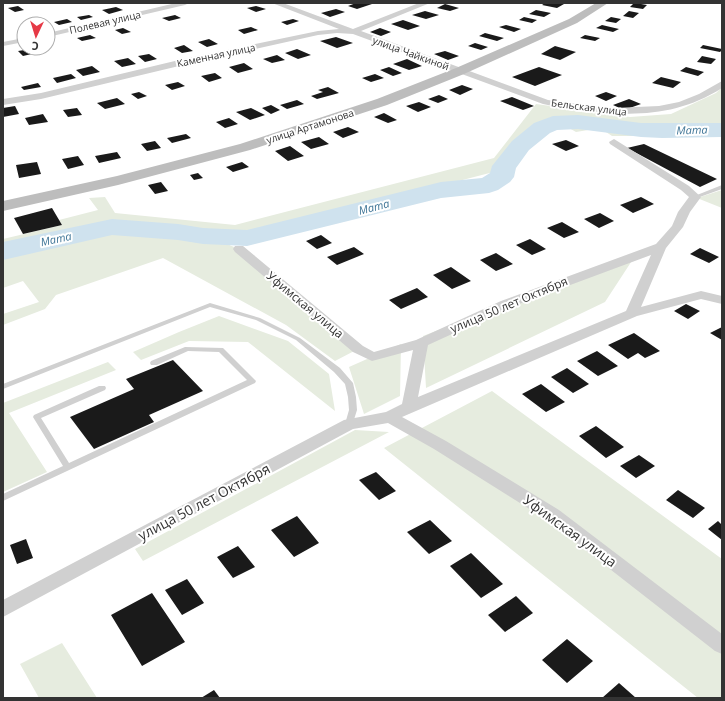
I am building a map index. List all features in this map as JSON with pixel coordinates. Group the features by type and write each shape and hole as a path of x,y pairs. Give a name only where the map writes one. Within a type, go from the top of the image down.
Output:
{"street":[{"name":"Полевая улица","path":"56,33 185,3"},
{"name":"улица Чайкиной","path":"276,3 546,102"},
{"name":"Каменная улица","path":"3,102 41,96 178,63 318,33 336,31 352,32 426,3"},
{"name":"улица Артамонова","path":"3,206 118,180 245,147 382,102 460,71 573,21 602,3"},
{"path":"3,44 16,42"},
{"name":"Бельская улица","path":"546,102 591,109 624,112 649,111 693,100 712,91 722,84"},
{"path":"614,142 685,188 695,197"},
{"name":"улица 50 лет Октября","path":"632,313 660,247 678,227 684,212 695,197"},
{"name":"улица 50 лет Октября","path":"372,357 421,343 506,304 660,247"},
{"name":"Уфимская улица","path":"239,249 358,349 372,357"},
{"name":"улица 50 лет Октября","path":"3,609 349,424 390,417 409,407 632,313 701,295 722,300"},
{"path":"409,407 421,343"},
{"name":"Уфимская улица","path":"390,417 440,445 553,515 722,645"}],"lane":[{"path":"695,197 722,187"},
{"path":"3,387 210,305 258,319 298,339 337,370 349,383 353,410 349,424"},
{"path":"3,498 252,381 221,350 187,349 154,363"},
{"path":"68,468 37,417 102,388"}],"shaded area":[{"path":"722,87 722,136 612,136 600,128 576,132 562,124 547,128 509,168 222,242 239,249 358,349 335,361 286,325 163,258 56,295 45,309 3,325 3,314 39,302 23,281 3,288 3,239 62,225 59,220 98,210 89,198 105,197 115,213 235,225 494,158 536,104 630,117 671,114 716,93"},
{"path":"722,190 722,208 697,198"},
{"path":"637,253 605,302 426,388 423,336"},
{"path":"219,316 288,341 329,374 335,411 248,342 189,341 141,360 133,352"},
{"path":"401,344 400,396 364,414 349,367"},
{"path":"108,362 116,370 9,413 47,472 3,492 3,403"},
{"path":"492,391 722,559 722,698 698,698 384,448"},
{"path":"355,430 389,432 143,561 135,549"},
{"path":"62,643 97,698 39,698 20,664"}],"building":[{"path":"356,3 372,4 357,9 348,6"},
{"path":"545,3 564,4 557,8 542,5"},
{"path":"634,3 647,5 643,9 630,7"},
{"path":"445,4 459,8 450,11 437,8"},
{"path":"18,6 24,10 15,12 8,8"},
{"path":"256,6 266,9 256,12 247,8"},
{"path":"116,7 123,10 109,14 102,10"},
{"path":"336,9 345,12 330,17 321,13"},
{"path":"536,10 551,13 544,17 529,14"},
{"path":"425,11 439,15 426,19 412,15"},
{"path":"629,11 639,13 633,18 623,16"},
{"path":"89,15 93,17 81,20 77,17"},
{"path":"175,15 181,18 169,21 162,18"},
{"path":"524,17 537,20 532,23 519,20"},
{"path":"611,17 621,19 616,23 605,21"},
{"path":"67,19 72,22 59,25 56,22"},
{"path":"293,19 299,21 287,25 281,22"},
{"path":"403,20 420,26 408,30 391,24"},
{"path":"506,25 521,29 514,32 499,27"},
{"path":"602,25 619,29 613,32 596,28"},
{"path":"251,27 258,30 244,34 238,30"},
{"path":"123,28 131,32 122,34 115,30"},
{"path":"380,28 391,32 381,36 370,32"},
{"path":"485,33 504,38 497,41 479,36"},
{"path":"90,35 96,38 82,41 77,38"},
{"path":"585,35 600,38 595,41 580,38"},
{"path":"336,37 353,43 337,48 320,41"},
{"path":"209,39 218,44 207,47 198,42"},
{"path":"475,43 488,47 481,50 468,46"},
{"path":"184,45 193,51 182,53 174,48"},
{"path":"703,45 722,50 720,52 700,48"},
{"path":"555,46 576,52 560,60 541,54"},
{"path":"297,49 311,55 298,59 285,53"},
{"path":"445,51 459,56 448,60 434,54"},
{"path":"149,54 157,59 145,62 138,56"},
{"path":"277,55 285,60 272,63 263,59"},
{"path":"702,56 716,59 711,64 697,62"},
{"path":"128,58 136,64 122,67 114,61"},
{"path":"407,59 422,66 409,70 393,64"},
{"path":"244,63 253,69 238,73 229,67"},
{"path":"92,66 100,72 83,76 76,70"},
{"path":"389,67 402,73 393,76 380,70"},
{"path":"539,67 562,75 535,86 512,77"},
{"path":"686,67 704,72 698,76 680,71"},
{"path":"215,73 222,78 209,82 201,76"},
{"path":"71,74 76,78 57,83 53,78"},
{"path":"375,74 384,78 371,82 362,78"},
{"path":"661,77 681,82 673,88 652,83"},
{"path":"178,82 185,86 172,90 165,85"},
{"path":"38,83 41,87 24,90 21,87"},
{"path":"462,85 473,89 460,95 449,90"},
{"path":"328,87 339,93 317,99 311,96 323,92 318,90"},
{"path":"139,92 147,96 138,99 131,94"},
{"path":"606,92 617,96 606,101 595,96"},
{"path":"439,95 448,99 438,103 428,99"},
{"path":"512,97 534,106 523,110 500,101"},
{"path":"117,98 125,104 105,109 97,103"},
{"path":"629,99 641,104 624,110 613,105"},
{"path":"297,100 304,104 287,109 280,105"},
{"path":"419,102 431,107 418,112 406,106"},
{"path":"271,105 280,110 271,114 262,108"},
{"path":"15,106 19,114 3,117 3,108"},
{"path":"77,108 82,115 68,117 63,110"},
{"path":"251,108 265,115 250,120 236,112"},
{"path":"384,113 397,120 388,123 374,117"},
{"path":"43,114 48,122 29,125 25,118"},
{"path":"229,118 238,124 225,128 216,122"},
{"path":"348,127 359,132 343,138 333,132"},
{"path":"186,134 191,138 172,143 167,138"},
{"path":"319,137 329,144 311,149 301,142"},
{"path":"566,140 579,146 566,151 552,144"},
{"path":"155,141 161,148 147,151 141,144"},
{"path":"644,144 717,179 700,187 627,148"},
{"path":"290,146 304,156 288,161 275,151"},
{"path":"117,152 121,158 99,163 95,156"},
{"path":"78,156 84,165 68,169 62,159"},
{"path":"37,162 41,174 19,178 16,165"},
{"path":"242,162 249,167 233,172 226,167"},
{"path":"198,173 203,178 194,180 190,175"},
{"path":"161,182 168,191 155,194 148,185"},
{"path":"641,197 654,204 633,213 620,205"},
{"path":"52,208 62,225 23,234 14,218"},
{"path":"600,213 614,221 599,228 584,219"},
{"path":"562,222 579,232 564,238 547,228"},
{"path":"321,235 332,243 317,249 306,241"},
{"path":"530,239 546,249 532,255 516,245"},
{"path":"354,247 364,254 337,265 327,257"},
{"path":"700,248 719,257 709,263 690,254"},
{"path":"496,253 513,264 496,271 480,260"},
{"path":"451,267 471,281 452,289 433,275"},
{"path":"417,288 428,297 401,309 389,300"},
{"path":"686,304 700,311 688,319 674,311"},
{"path":"722,327 722,340 710,333"},
{"path":"634,333 660,351 645,358 638,353 628,359 608,345"},
{"path":"597,351 618,366 598,376 577,361"},
{"path":"173,360 203,391 149,415 154,422 94,449 70,417 134,389 126,379"},
{"path":"567,368 589,384 573,393 551,377"},
{"path":"541,384 565,402 546,412 522,394"},
{"path":"596,426 624,447 606,458 579,436"},
{"path":"639,455 655,466 636,478 620,466"},
{"path":"376,472 396,491 379,500 359,480"},
{"path":"678,490 705,508 693,518 666,500"},
{"path":"297,516 319,543 294,557 271,530"},
{"path":"430,520 452,541 429,554 407,532"},
{"path":"718,521 722,525 722,540 708,529"},
{"path":"26,539 33,558 17,564 10,545"},
{"path":"238,546 255,567 233,578 217,557"},
{"path":"471,553 503,584 481,598 450,566"},
{"path":"187,579 204,603 182,615 165,590"},
{"path":"152,593 185,642 142,666 111,615"},
{"path":"516,596 533,613 505,632 488,615"},
{"path":"567,639 593,661 567,683 542,660"},
{"path":"619,683 636,698 602,698"},
{"path":"214,690 220,698 201,698"}],"waterway":[{"name":"Мата","path":"3,251 112,227 178,232 203,236 247,238 441,190 489,185 501,177 504,166 514,156 520,146 542,128 553,123 578,122 641,130 662,131 722,130"}]}
